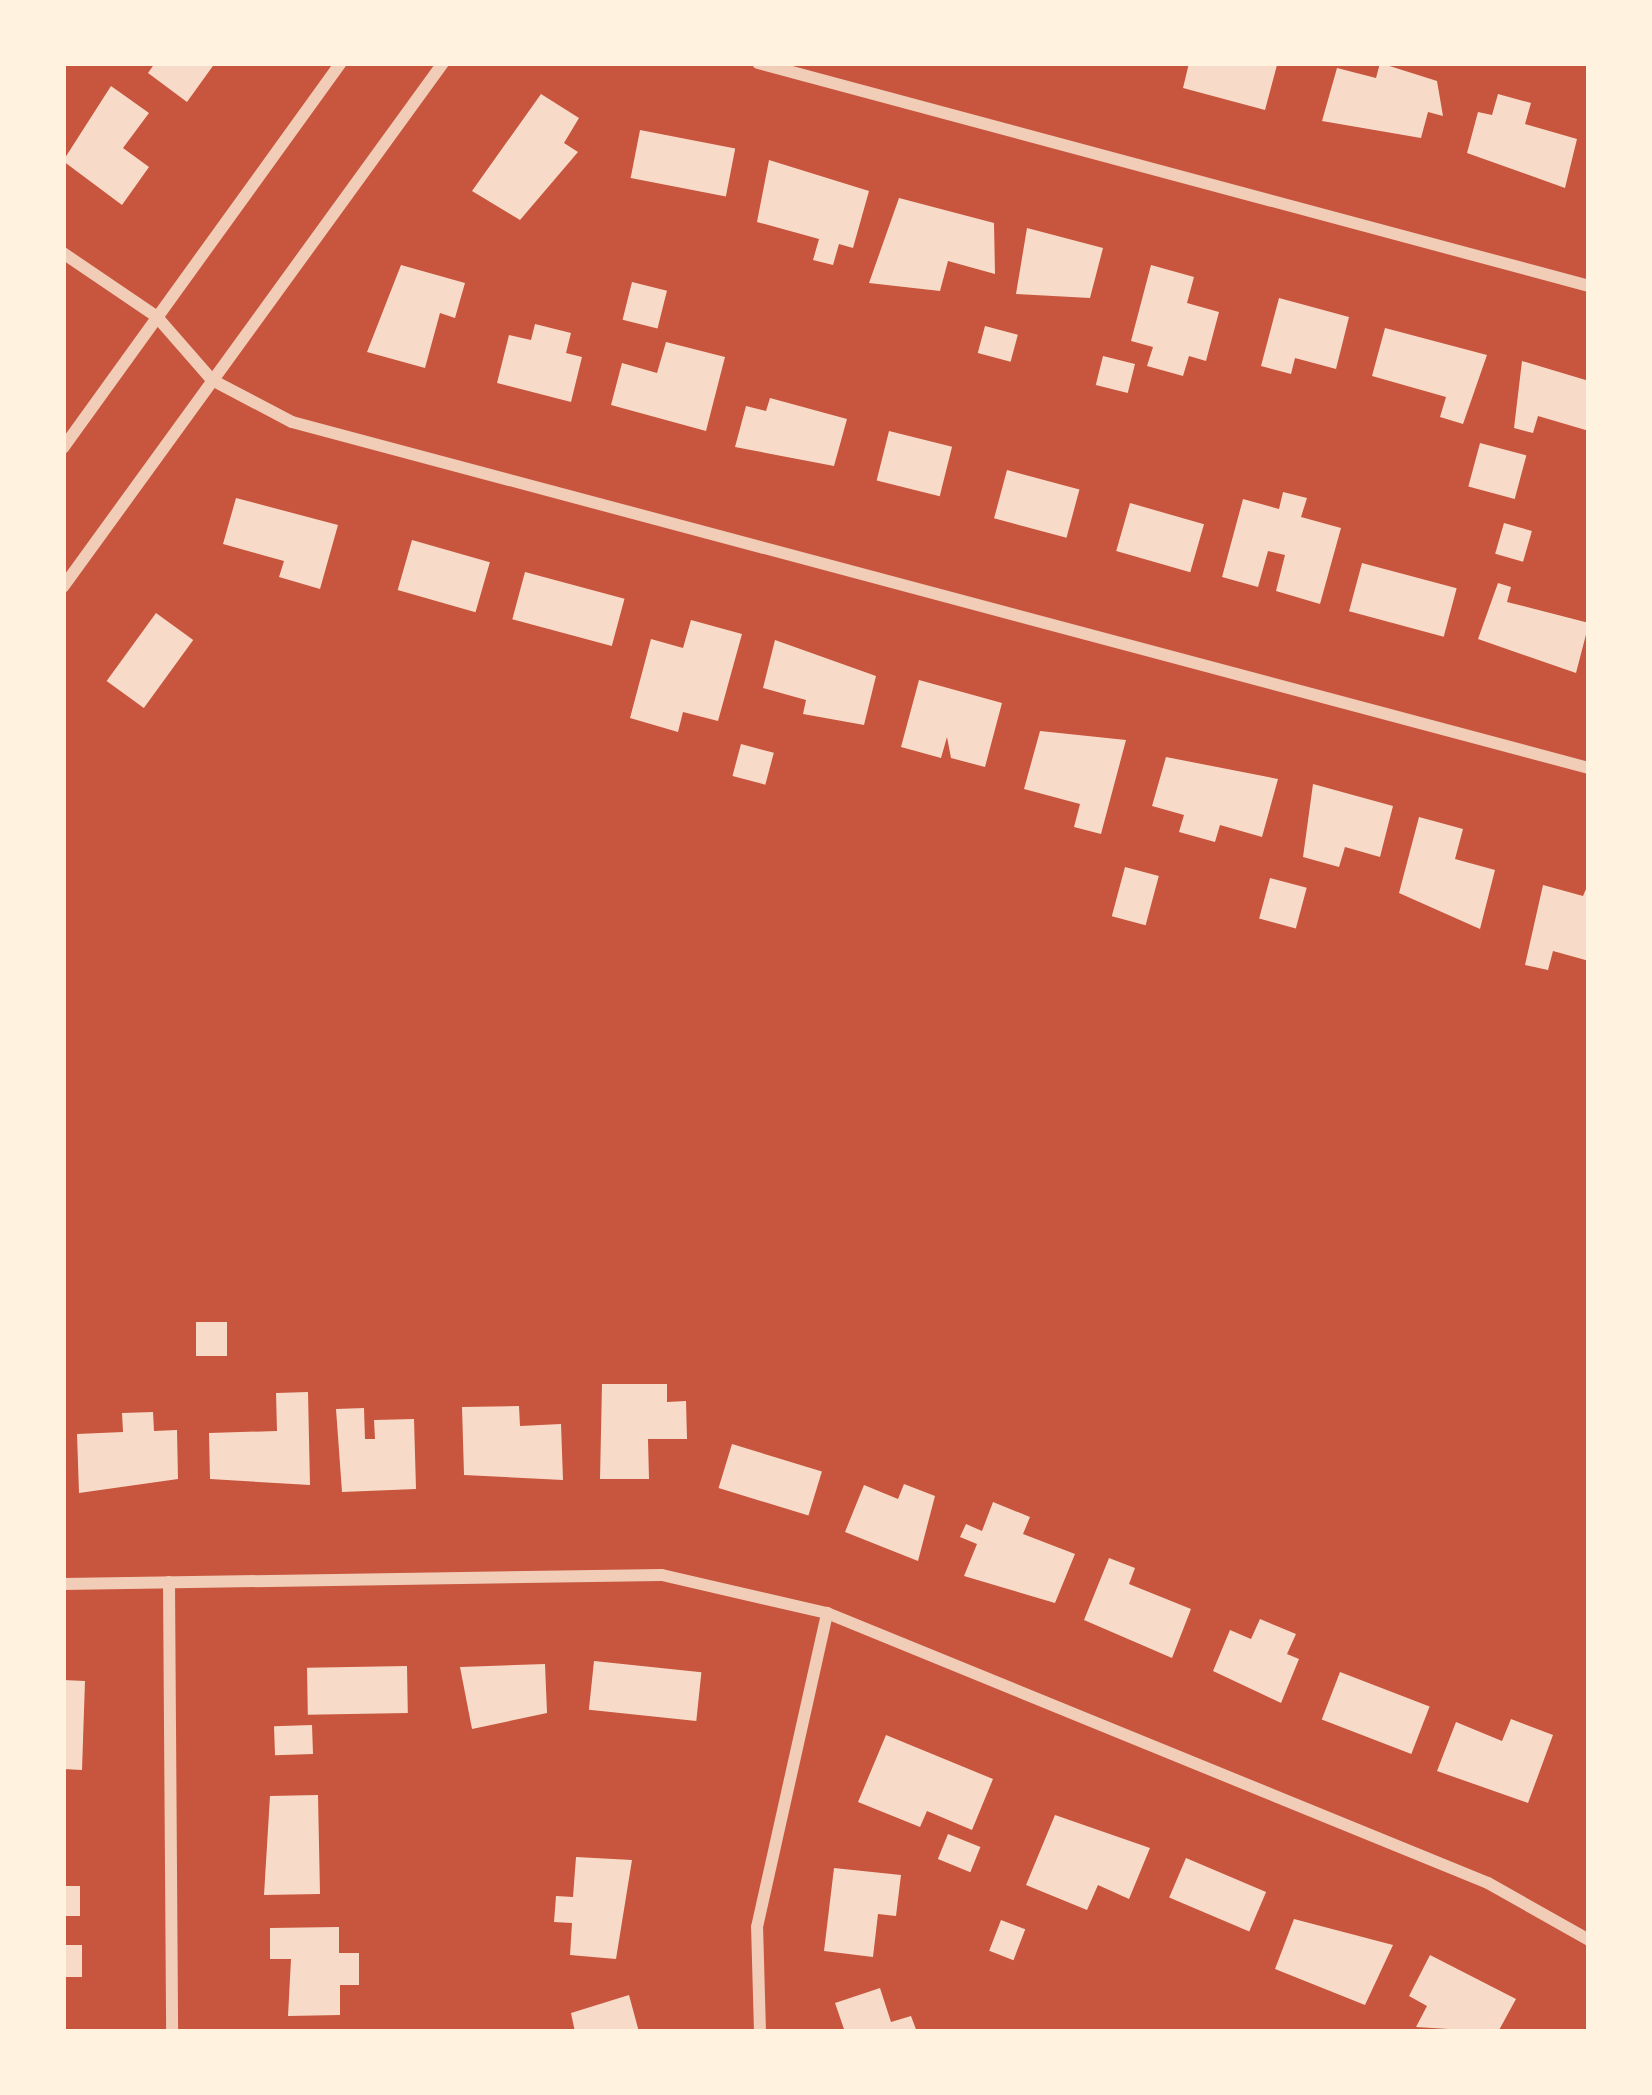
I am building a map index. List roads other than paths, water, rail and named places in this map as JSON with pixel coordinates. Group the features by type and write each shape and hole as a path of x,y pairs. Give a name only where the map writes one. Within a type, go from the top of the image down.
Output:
{"street":[{"path":"63,448 341,63"},
{"path":"63,587 443,63"},
{"path":"758,63 1589,286"},
{"path":"63,253 158,317 212,380 292,422 1589,768"},
{"path":"63,1584 662,1575 827,1613 1488,1882 1589,1940"},
{"path":"169,1582 172,2032"},
{"path":"760,2032 757,1927 827,1613"}]}
